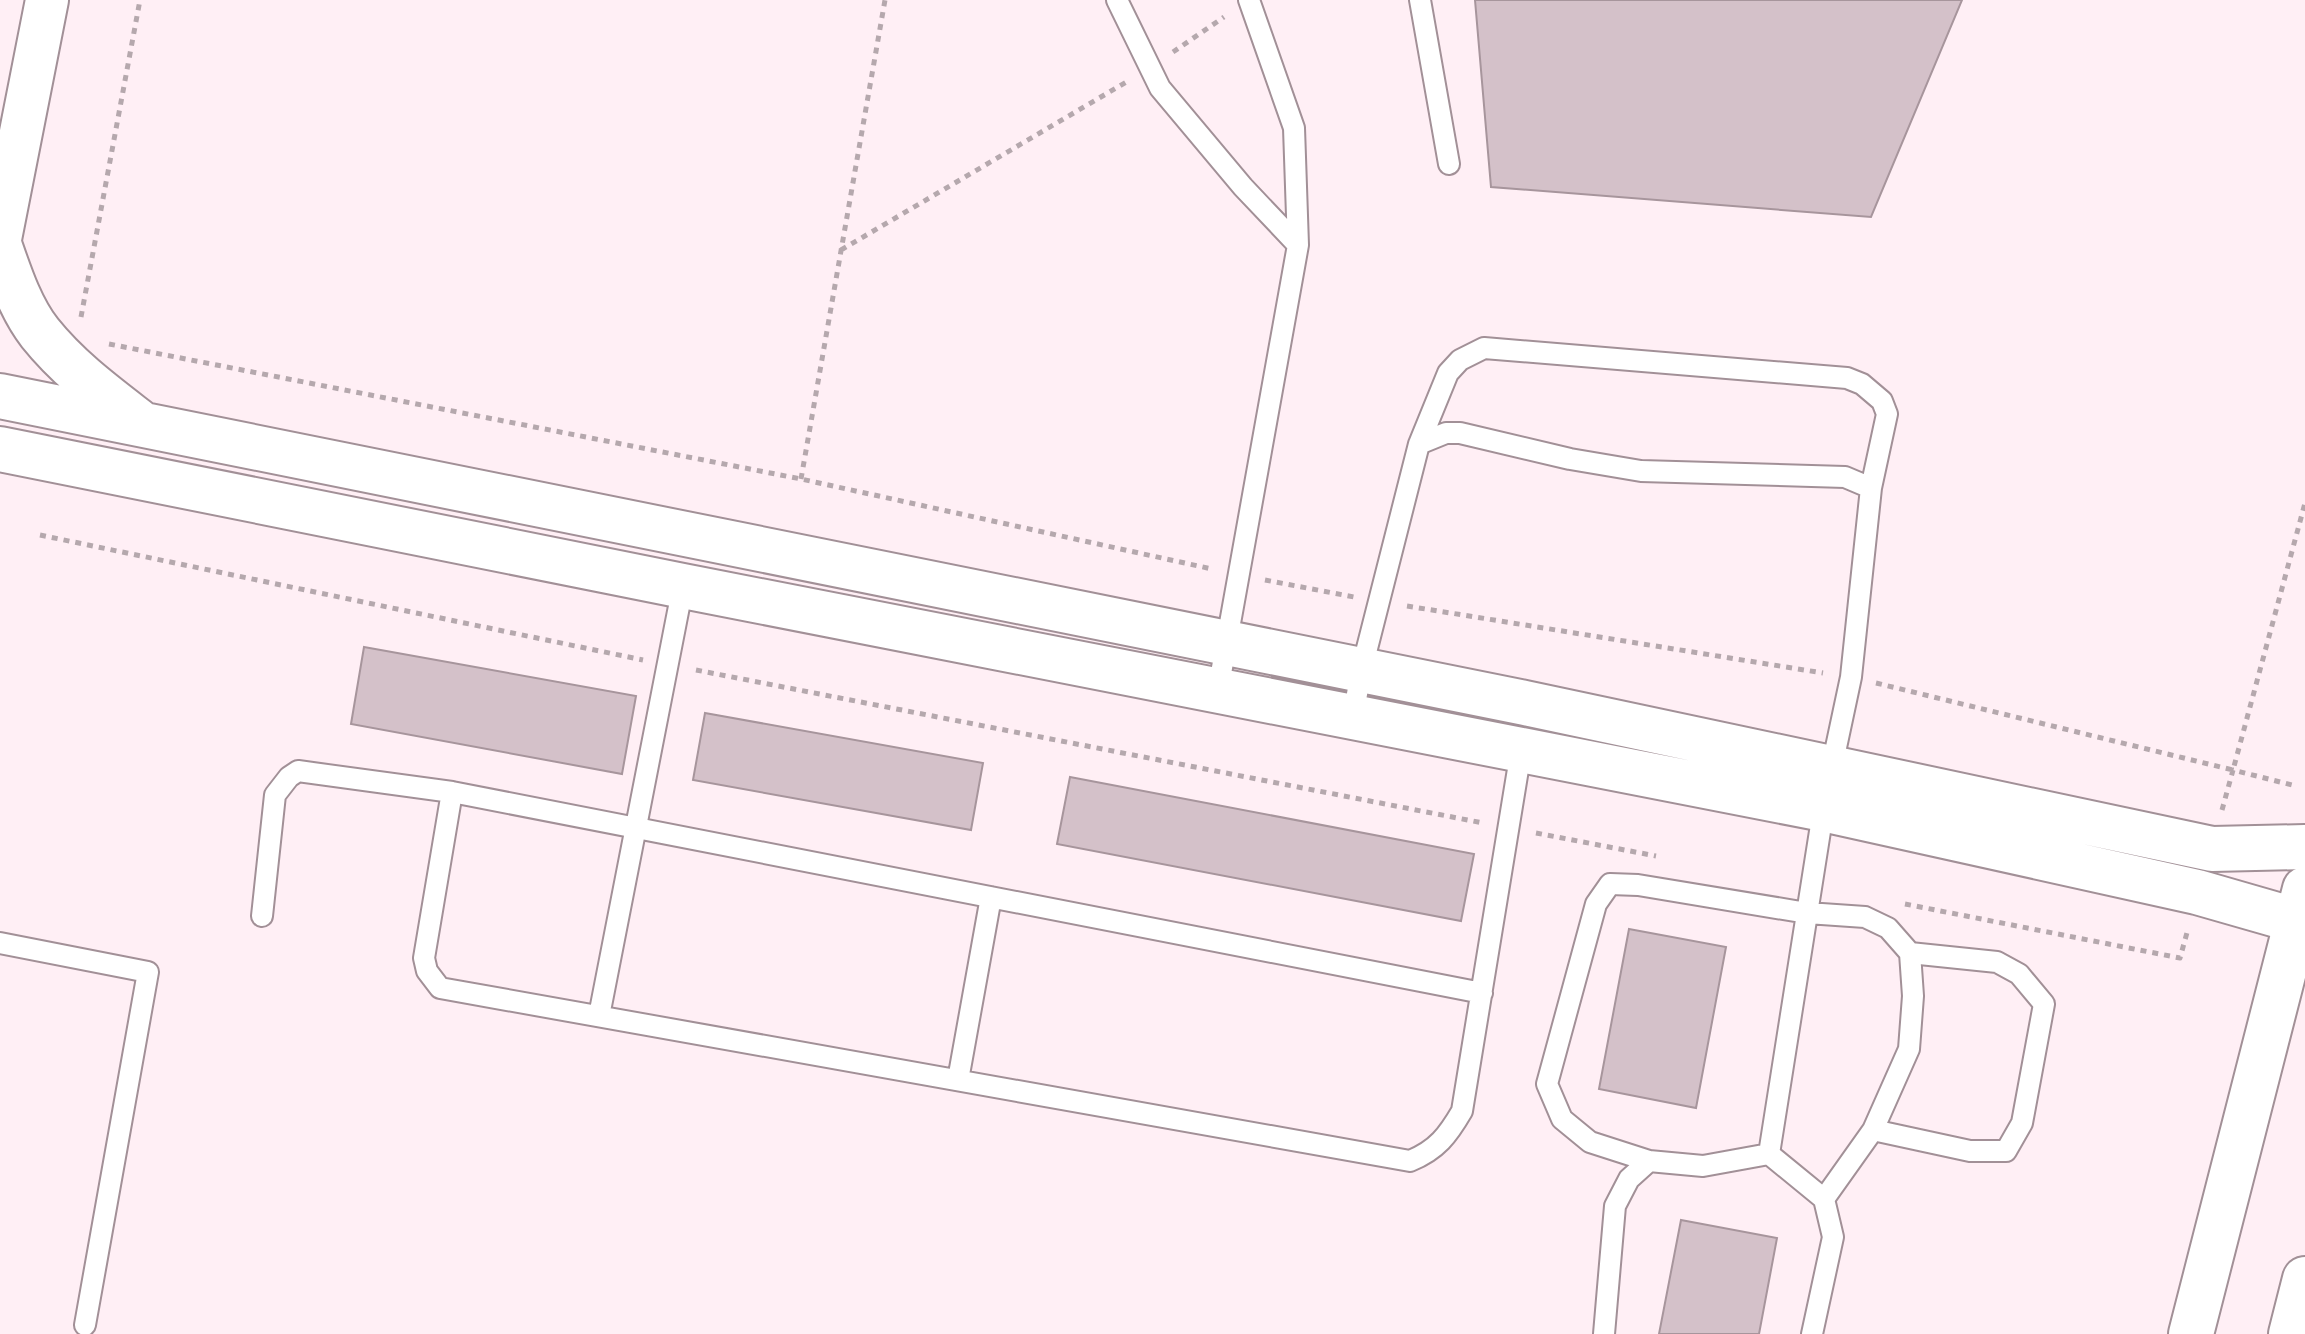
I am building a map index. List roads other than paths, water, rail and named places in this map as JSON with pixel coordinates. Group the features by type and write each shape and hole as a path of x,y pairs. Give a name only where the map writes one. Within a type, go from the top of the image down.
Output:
{"main road":[{"path":"0,247 13,283 38,331 77,373 143,425"},
{"path":"0,396 772,554 1525,703 2197,892 2302,911 2191,1334"},
{"path":"0,449 1521,751 1827,789 2212,849 2305,847"},
{"path":"2291,1334 2305,1279"}],"street":[{"path":"0,239 47,0"}],"lane":[{"path":"1117,0 1160,88 1243,187 1298,245"},
{"path":"1218,690 1298,245 1294,128 1249,0"},
{"path":"1420,0 1449,164"},
{"path":"1353,716 1361,672 1419,444 1448,373 1460,360 1484,348 1847,378 1862,384 1882,401 1887,414 1871,488 1851,677 1827,789 1769,1154"},
{"path":"1419,444 1446,433 1460,433 1570,459 1641,471 1845,477 1871,488"},
{"path":"599,1016 683,586"},
{"path":"452,792 424,958 427,971 440,988 1410,1161 1441,1144 1462,1111 1521,751"},
{"path":"262,916 275,795 298,771 452,792 1482,993"},
{"path":"1812,1334 1833,1237 1824,1199 1769,1154 1703,1166 1649,1161 1590,1142 1562,1119 1547,1084 1596,904 1610,884 1638,885 1807,913 1865,917 1888,928 1910,953 1913,996 1909,1049 1873,1130 1824,1199"},
{"path":"958,1080 991,897"},
{"path":"0,943 148,972 85,1325"},
{"path":"1873,1130 1970,1151 2006,1151 2022,1123 2044,1004 2019,974 1997,962 1910,953"},
{"path":"1604,1334 1615,1206 1629,1179 1649,1161"}]}
